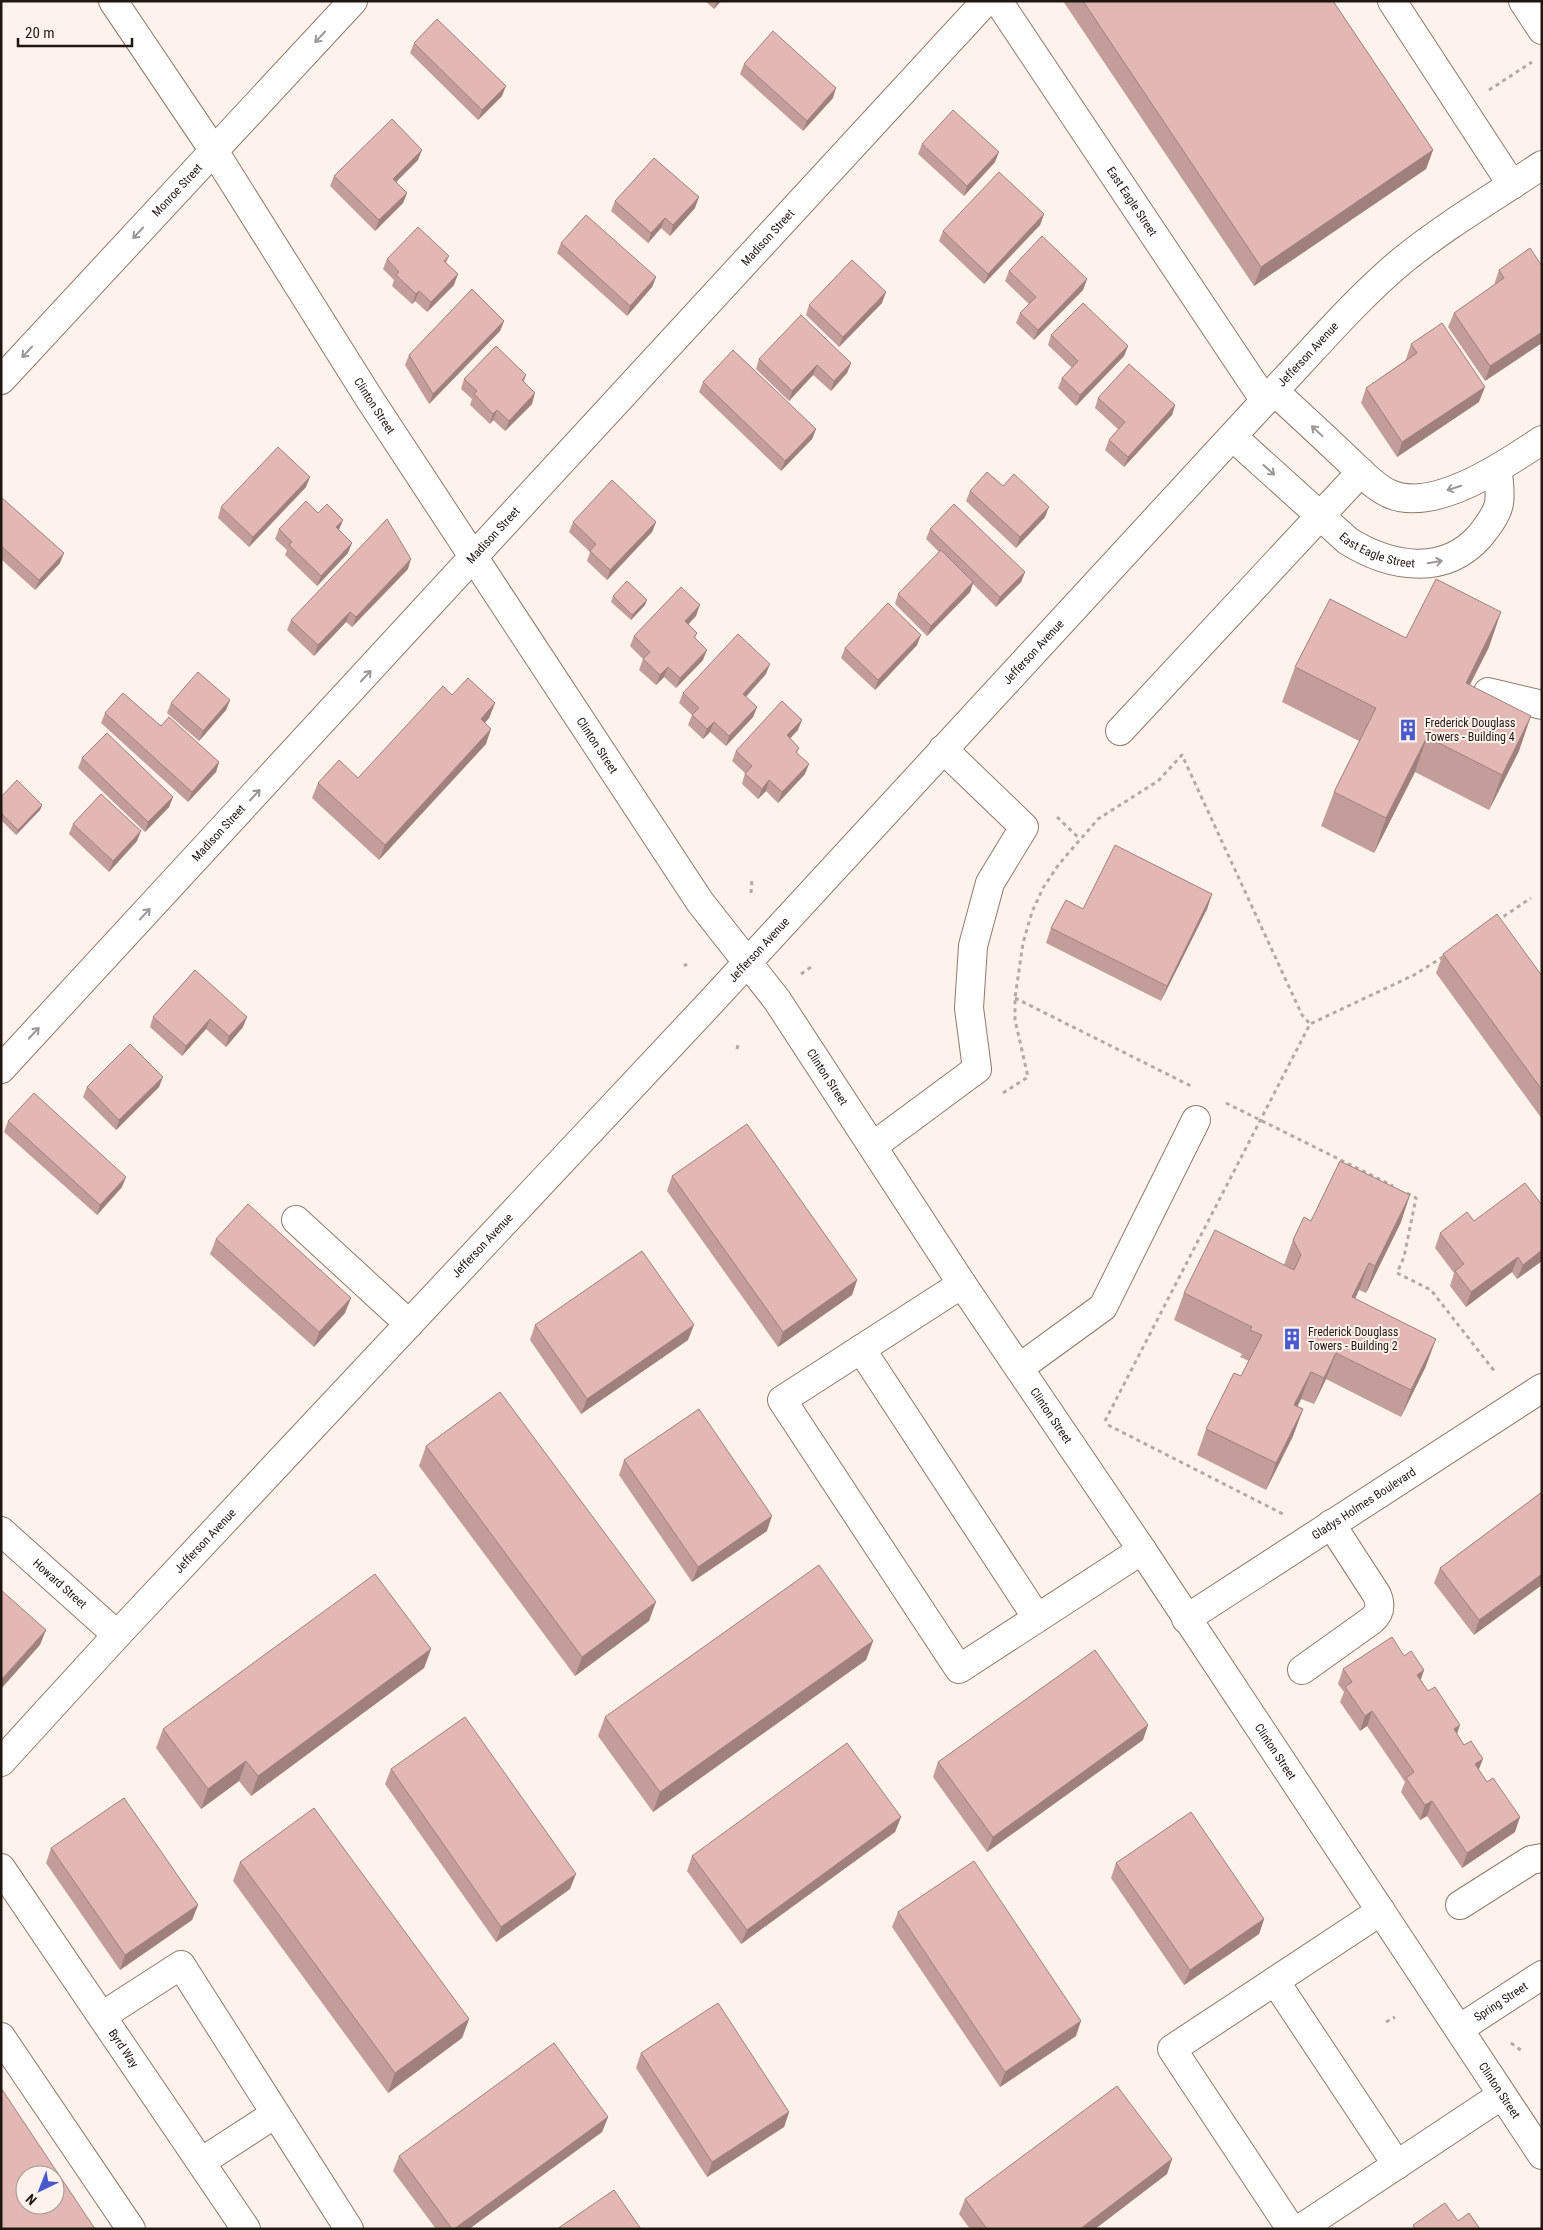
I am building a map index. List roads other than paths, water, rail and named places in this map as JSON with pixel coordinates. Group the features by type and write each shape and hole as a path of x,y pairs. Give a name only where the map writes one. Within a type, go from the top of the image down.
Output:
{"street":[{"name":"Clinton Street","path":"113,1 214,151 369,398 606,755 700,902 777,1000 962,1284 1142,1550 1542,2155"},
{"name":"Monroe Street","path":"1,380 353,1"},
{"name":"Madison Street","path":"1,1069 986,1"},
{"name":"East Eagle Street","path":"998,1 1270,396 1361,472 1388,493 1408,498 1421,498 1461,486 1498,469 1542,440"},
{"path":"1392,1 1512,185"},
{"path":"1523,1 1542,30"},
{"name":"Jefferson Avenue","path":"1,1762 117,1635 747,962 1270,396 1402,261 1542,164"},
{"name":"East Eagle Street","path":"1233,437 1348,541 1365,552 1398,562 1435,563 1468,549 1489,525 1499,504 1498,469"},
{"path":"1120,731 1361,472"},
{"path":"1488,692 1542,705"},
{"path":"873,1146 977,1069 969,1008 973,946 990,883 1024,827 943,749"},
{"path":"1019,1368 1103,1307 1196,1120"},
{"path":"296,1220 410,1324"},
{"path":"962,1284 782,1400 959,1669 1142,1550"},
{"path":"861,1349 1037,1618"},
{"name":"Gladys Holmes Boulevard","path":"1186,1619 1542,1388"},
{"path":"1302,1670 1372,1620 1379,1612 1380,1601 1377,1595 1331,1524"},
{"name":"Howard Street","path":"1,1531 117,1635"},
{"path":"1460,1905 1531,1860 1542,1858"},
{"name":"Byrd Way","path":"1,1868 246,2229"},
{"path":"1291,2229 1172,2049 1380,1911"},
{"path":"102,2016 181,1965 349,2229"},
{"name":"Spring Street","path":"1459,2029 1542,1975"},
{"path":"1275,1981 1397,2165"},
{"path":"1,2038 131,2229"},
{"path":"1300,2229 1502,2095"},
{"path":"201,2162 276,2114"}],"place":[{"name":"Frederick Douglass Towers - Building 4","path":"1408,730"},
{"name":"Frederick Douglass Towers - Building 2","path":"1292,1339"}]}
